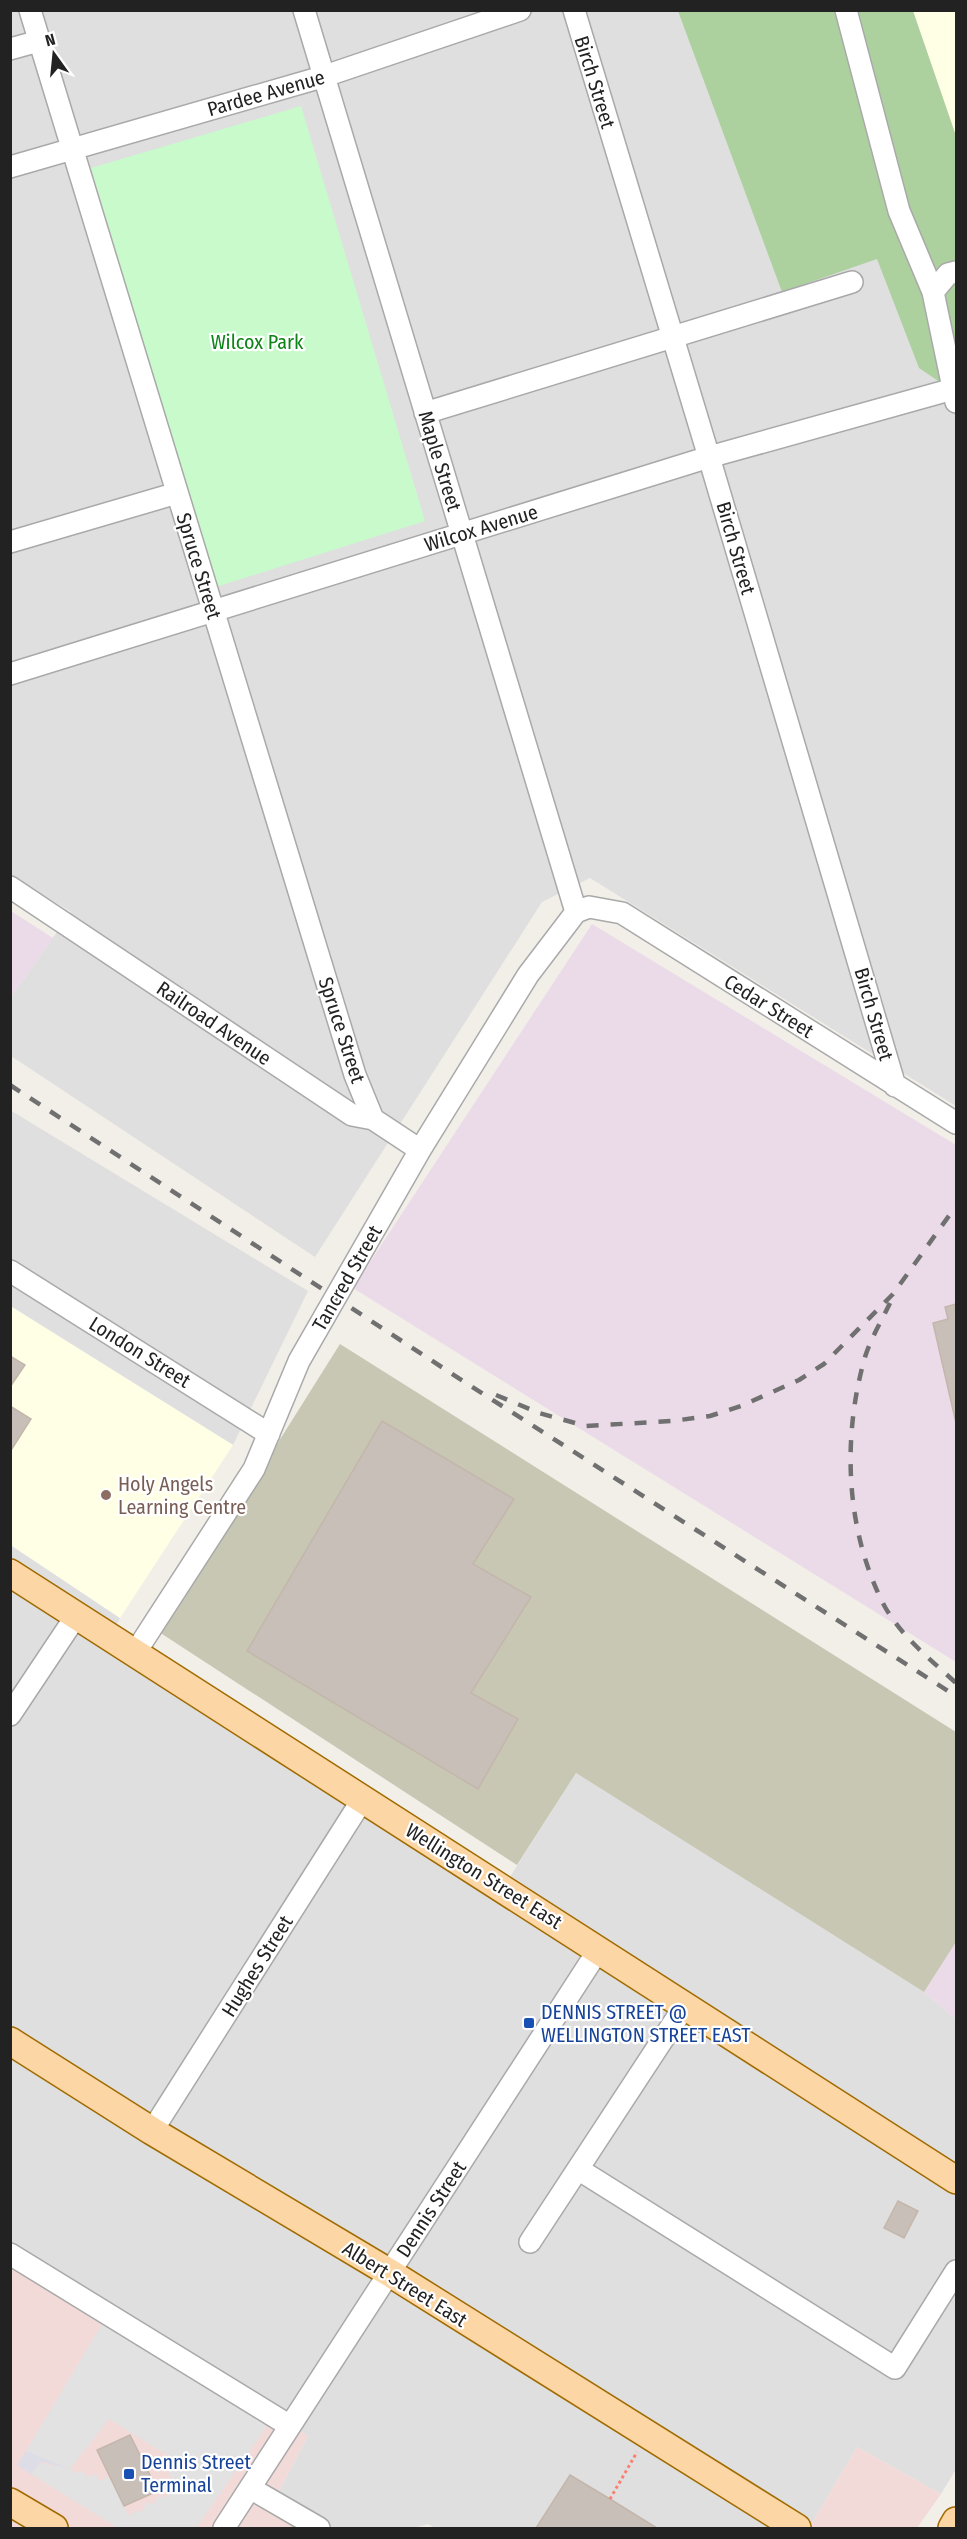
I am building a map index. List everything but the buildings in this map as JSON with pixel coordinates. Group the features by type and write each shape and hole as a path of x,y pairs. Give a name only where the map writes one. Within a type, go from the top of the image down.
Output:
{"main road":[{"name":"Wellington Street East","path":"10,1573 957,2180"},
{"name":"Albert Street East","path":"10,2041 152,2131 390,2273 797,2529"},
{"path":"10,2502 54,2529"},
{"path":"952,2529 957,2521"}],"street":[{"name":"Spruce Street","path":"30,10 355,1075 373,1119"},
{"name":"Maple Street","path":"304,10 322,77 576,912"},
{"name":"Pardee Avenue","path":"10,166 322,77 520,10"},
{"name":"Birch Street","path":"574,10 710,457 895,1086"},
{"path":"846,10 899,211 933,292 955,396"},
{"path":"10,50 39,40"},
{"path":"933,292 948,274 957,272"},
{"path":"425,413 852,282"},
{"name":"Wilcox Avenue","path":"10,674 212,609 710,457 955,396"},
{"path":"10,542 177,493"},
{"name":"Railroad Avenue","path":"10,887 352,1115 373,1119 420,1150"},
{"name":"Cedar Street","path":"576,912 589,906 622,913 957,1123"},
{"name":"Tancred Street","path":"135,1653 254,1469 299,1361 420,1150 528,975 576,912"},
{"name":"London Street","path":"10,1271 269,1434"},
{"path":"10,1715 76,1616"},
{"name":"Hughes Street","path":"152,2131 362,1800"},
{"name":"Dennis Street","path":"224,2529 599,1949"},
{"path":"530,2242 684,2007"},
{"path":"578,2169 895,2368 957,2271"},
{"path":"10,2254 290,2426"},
{"path":"250,2488 319,2529"}],"path":[{"path":"610,2499 638,2451"}],"shaded area":[{"path":"11,11 956,11 956,1106 590,878 542,902 315,1257 11,1056 11,997 71,912 11,875"},
{"path":"913,11 956,11 956,136"},
{"path":"11,911 53,938 11,997"},
{"path":"592,924 956,1145 956,1662 353,1288"},
{"path":"10,1110 308,1291 233,1445 11,1306"},
{"name":"Holy Angels Learning Centre","path":"10,1306 233,1445 120,1618 11,1545"},
{"path":"340,1344 956,1732 956,1942 924,1992 576,1773 517,1865 159,1632"},
{"path":"10,1545 120,1618 107,1644 496,1899 576,1773 924,1992 956,2019 956,2469 941,2494 857,2447 809,2528 435,2528 428,2524 414,2528 319,2528 272,2504 308,2436 11,2249"},
{"path":"956,1942 956,2019 924,1992"},
{"path":"10,2249 308,2436 272,2504 319,2528 11,2528"},
{"path":"108,2314 274,2416 196,2528 118,2528 31,2474 39,2463 65,2467 26,2451","holes":["109,2419 172,2458 167,2467 172,2480 182,2487 179,2493 171,2491 166,2498 159,2496 154,2504 147,2502 142,2512 137,2510 129,2516 109,2477 99,2481 96,2474 87,2477 83,2471 75,2473 70,2469"]},
{"path":"857,2447 941,2494 917,2528 809,2528"},
{"path":"26,2451 70,2469 43,2462 39,2463 31,2474 17,2465"}],"green space":[{"path":"678,11 913,11 956,136 956,393 919,368 877,259 782,292"},
{"name":"Wilcox Park","path":"301,106 425,521 216,587 91,168"}],"railway":[{"path":"10,1085 463,1381 956,1696"},
{"path":"496,1395 539,1413 586,1426 672,1421 710,1416 741,1406 799,1380 824,1364 893,1294 956,1206"},
{"path":"890,1303 867,1350 858,1388 851,1451 851,1483 855,1516 872,1578 885,1607 908,1638 956,1683"}],"place":[{"name":"Holy Angels Learning Centre","path":"106,1495"},
{"name":"DENNIS STREET @ WELLINGTON STREET EAST","path":"529,2023"},
{"name":"Dennis Street Terminal","path":"129,2474"}]}
